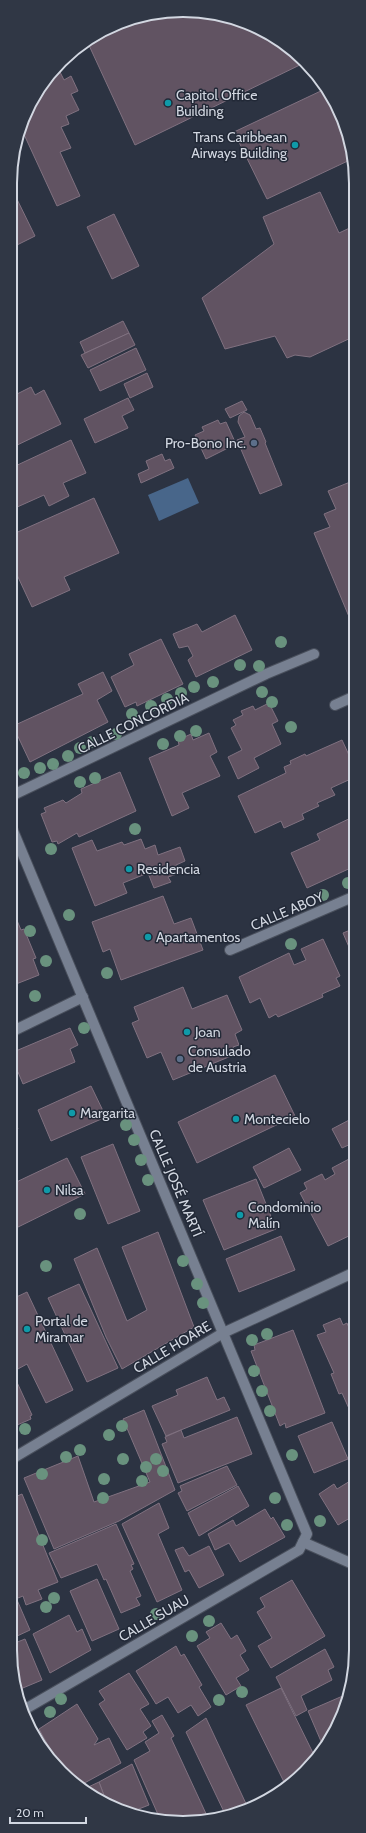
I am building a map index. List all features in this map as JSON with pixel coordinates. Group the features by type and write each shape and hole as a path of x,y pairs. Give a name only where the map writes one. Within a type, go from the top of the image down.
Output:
{"street":[{"name":"CALLE CONCORDIA","path":"17,793 266,674 314,654"},
{"path":"335,705 349,699"},
{"name":"CALLE JOSÉ MARTÍ","path":"17,840 307,1534 301,1546"},
{"name":"CALLE ABOY","path":"230,950 349,899"},
{"path":"17,1029 83,997"},
{"name":"CALLE HOARE","path":"17,1456 223,1333 349,1275"},
{"path":"301,1546 349,1563"},
{"name":"CALLE SUAU","path":"28,1708 301,1546"}],"water":[{"path":"188,478 199,503 159,521 148,495"}],"building":[{"name":"Capitol Office Building","path":"161,18 205,18 236,26 266,39 284,51 299,65 135,145 89,46 110,34 130,26"},
{"path":"60,72 64,80 71,76 78,91 71,94 79,110 66,116 69,124 61,127 71,148 60,152 80,196 57,206 24,135 39,100"},
{"name":"Trans Caribbean Airways Building","path":"321,91 336,119 348,161 267,199 234,132"},
{"path":"320,192 339,233 349,228 349,339 310,357 295,355 287,358 275,336 225,349 202,298 274,244 263,217"},
{"path":"17,199 35,236 17,245"},
{"path":"114,214 139,266 112,279 87,227"},
{"path":"123,321 129,333 85,353 80,342"},
{"path":"129,333 135,345 88,368 81,355"},
{"path":"136,348 146,370 100,391 90,370"},
{"path":"147,373 153,387 130,398 124,384"},
{"path":"31,387 35,395 44,390 61,424 17,445 17,394"},
{"path":"128,398 134,410 122,416 128,428 95,443 84,419"},
{"path":"242,401 247,410 230,418 225,409"},
{"path":"244,412 250,415 256,429 260,428 282,485 260,494 237,440 245,437 238,422 239,416"},
{"path":"218,420 220,424 226,422 236,444 206,459 195,435 204,431 202,427"},
{"path":"71,440 86,473 63,483 69,496 49,506 44,495 17,507 17,465"},
{"path":"162,454 165,461 170,459 174,468 141,483 138,474 149,469 146,461"},
{"path":"349,482 349,617 314,533 330,527 324,514 336,509 328,491"},
{"path":"94,498 119,553 64,577 70,590 32,607 17,575 17,532"},
{"path":"235,615 252,650 196,677 188,660 193,656 188,646 179,648 173,634 197,624 202,632"},
{"path":"161,639 183,684 137,706 136,702 125,707 111,677 134,665 129,654"},
{"path":"103,672 112,691 97,700 108,722 30,762 17,734 17,724 83,694 78,684"},
{"path":"269,703 278,721 272,724 281,744 254,758 259,768 238,779 228,757 242,750 231,728 236,725 233,720 243,715 241,711 253,706 255,710"},
{"path":"209,733 217,752 210,756 220,776 182,793 189,808 172,816 149,758 179,745 178,740 191,734 193,740"},
{"path":"342,740 349,755 349,780 331,788 335,795 317,803 319,806 302,814 304,819 284,828 281,821 255,833 238,796 286,773 284,767 291,764 290,761 305,754 306,756"},
{"path":"120,772 136,811 79,837 77,833 58,844 57,841 52,842 41,814 46,812 44,808 63,800 66,803 82,793 81,789"},
{"path":"349,819 349,869 307,888 291,853 320,840 317,834"},
{"name":"Residencia","path":"141,839 145,849 155,845 158,855 180,847 185,861 176,865 180,873 168,877 171,882 154,888 148,873 123,883 127,893 95,906 72,848 92,840 97,851 122,842 124,845"},
{"name":"Apartamentos","path":"163,896 174,924 191,918 203,950 121,980 110,949 103,952 92,922"},
{"path":"17,920 21,930 24,929 36,958 33,959 39,975 17,984"},
{"path":"349,930 349,947 343,933"},
{"path":"323,939 340,976 336,978 340,986 322,994 323,997 278,1017 276,1014 269,1018 260,998 250,1003 239,977 289,953 294,965 306,960 301,949"},
{"name":"Joan","path":"183,987 192,1009 227,995 242,1030 235,1034 239,1045 233,1047 236,1054 173,1080 161,1052 147,1058 132,1023 139,1020 134,1007"},
{"path":"70,1028 78,1045 70,1049 75,1062 23,1084 17,1072 17,1050"},
{"name":"Montecielo","path":"275,1075 295,1116 197,1163 178,1122"},
{"name":"Margarita","path":"91,1086 106,1117 51,1141 38,1110"},
{"path":"349,1120 349,1145 342,1148 332,1129"},
{"name":"Nilsa","path":"113,1144 140,1211 108,1224 81,1157"},
{"path":"289,1148 301,1170 264,1188 253,1167"},
{"name":"Nilsa","path":"67,1158 85,1194 17,1228 17,1182"},
{"path":"349,1159 349,1236 328,1246 300,1193 307,1189 304,1183 322,1174 325,1180 335,1174 332,1168"},
{"name":"Condominio Malín","path":"256,1179 276,1229 224,1250 203,1200"},
{"path":"158,1232 194,1327 122,1369 106,1337 74,1259 97,1248 127,1321 147,1310 122,1247"},
{"path":"281,1236 295,1270 239,1292 226,1259"},
{"path":"79,1284 118,1368 87,1382 48,1298"},
{"name":"Portal de Miramar","path":"27,1292 73,1390 46,1403 27,1364 17,1369 17,1297"},
{"path":"340,1318 343,1325 347,1323 349,1328 349,1409 342,1393 339,1394 331,1374 334,1373 317,1335 326,1332 323,1325"},
{"path":"293,1330 325,1413 286,1428 285,1423 280,1426 251,1351 255,1350 254,1345"},
{"path":"207,1377 217,1400 224,1397 230,1410 166,1436 152,1406 178,1395 176,1390"},
{"path":"17,1382 32,1415 30,1416 31,1419 17,1425"},
{"path":"144,1410 175,1490 119,1521 54,1549 24,1478 78,1456 94,1502 150,1482 123,1419"},
{"path":"237,1417 252,1454 178,1483 162,1444 167,1442 165,1437 181,1430 184,1438"},
{"path":"332,1422 348,1459 314,1473 298,1436"},
{"path":"227,1466 237,1485 187,1511 178,1493 182,1491 180,1486"},
{"path":"349,1482 349,1519 338,1525 319,1494 334,1484 337,1489"},
{"path":"238,1486 249,1506 199,1536 188,1513"},
{"path":"22,1494 58,1582 38,1590 42,1599 26,1605 23,1596 18,1598 17,1596 17,1496"},
{"path":"159,1503 169,1528 158,1534 182,1590 157,1602 122,1524"},
{"path":"265,1509 271,1519 273,1517 285,1537 240,1562 229,1543 215,1550 208,1534 233,1520 236,1526"},
{"path":"116,1524 134,1564 131,1565 133,1569 130,1571 141,1596 136,1598 140,1605 121,1613 106,1579 104,1580 97,1564 61,1578 49,1553"},
{"path":"209,1546 224,1575 199,1588 189,1570 185,1572 175,1550 183,1547 189,1556"},
{"path":"97,1579 119,1629 92,1641 70,1591"},
{"path":"292,1580 325,1636 271,1668 258,1646 272,1638 257,1612 265,1607 260,1598"},
{"path":"17,1600 30,1630 17,1636"},
{"path":"69,1615 77,1632 82,1629 91,1650 50,1673 33,1634"},
{"path":"221,1623 231,1639 237,1635 246,1651 240,1655 249,1670 236,1678 241,1686 226,1695 197,1646 210,1638 206,1632"},
{"path":"25,1639 42,1680 22,1688 18,1672 17,1642"},
{"path":"176,1646 181,1656 184,1654 202,1685 199,1687 211,1707 198,1716 191,1705 178,1713 168,1697 156,1704 136,1671"},
{"path":"325,1649 334,1667 328,1670 332,1680 301,1696 307,1710 296,1716 276,1677"},
{"path":"129,1673 149,1704 140,1709 151,1726 143,1732 147,1738 127,1750 99,1704 105,1700 99,1691"},
{"path":"281,1688 313,1753 284,1782 246,1705"},
{"path":"342,1696 332,1723 321,1742 308,1711"},
{"path":"77,1704 98,1739 94,1745 109,1738 121,1763 84,1783 51,1752 39,1729"},
{"path":"162,1715 174,1736 171,1738 206,1815 172,1816 158,1814 134,1760 150,1751 145,1742 159,1733 152,1721"},
{"path":"206,1718 246,1803 223,1811 186,1732"},
{"path":"132,1764 149,1805 138,1809 110,1799 104,1796 99,1782"},
{"path":"99,1782 104,1796 100,1794 89,1787"}],"place":[{"name":"Capitol Office Building","path":"168,103"},
{"name":"Trans Caribbean Airways Building","path":"295,145"},
{"name":"Pro-Bono Inc.","path":"254,443"},
{"name":"Residencia","path":"129,869"},
{"name":"Apartamentos","path":"148,937"},
{"name":"Joan","path":"187,1032"},
{"name":"Consulado de Austria","path":"180,1059"},
{"name":"Margarita","path":"72,1113"},
{"name":"Montecielo","path":"236,1119"},
{"name":"Nilsa","path":"47,1190"},
{"name":"Condominio Malín","path":"240,1215"},
{"name":"Portal de Miramar","path":"27,1329"}]}
